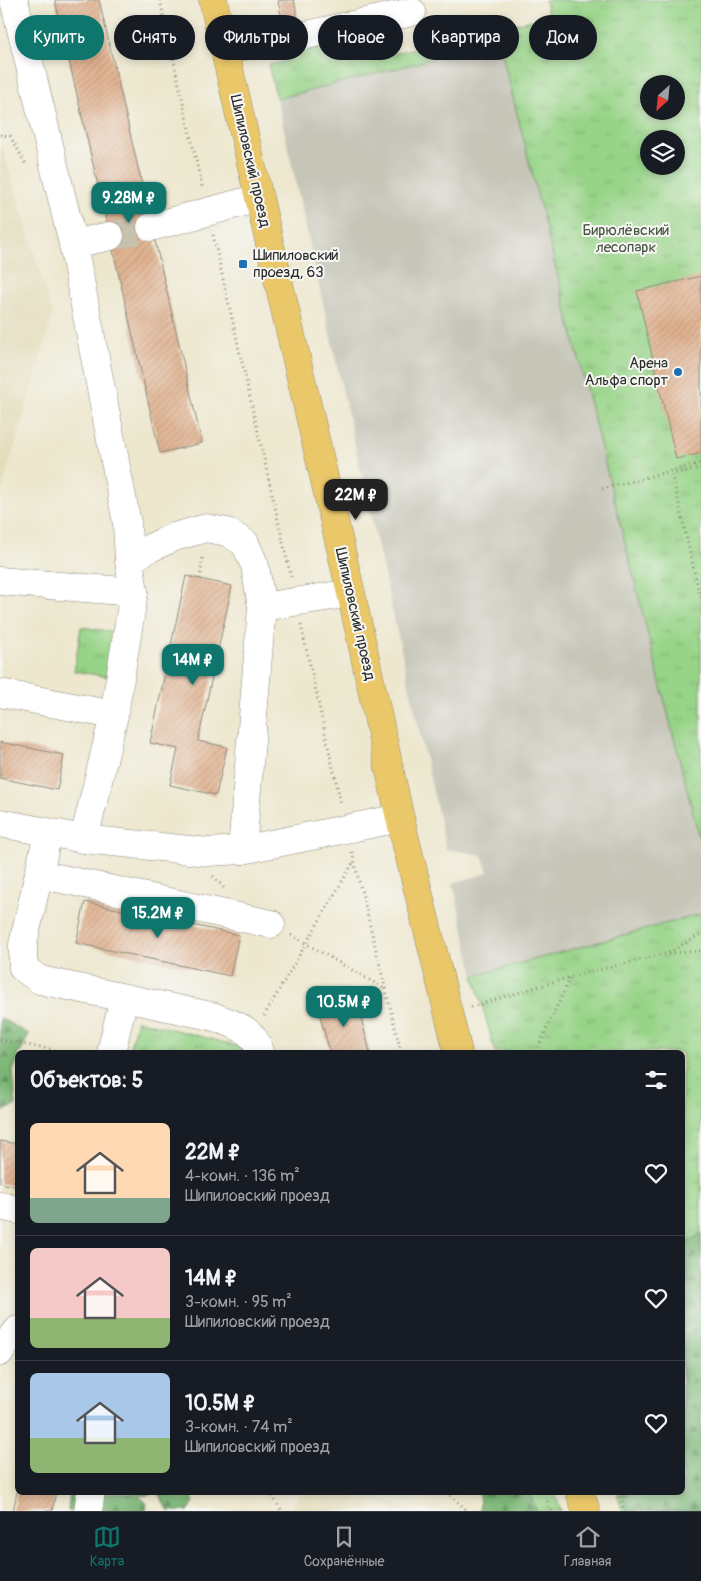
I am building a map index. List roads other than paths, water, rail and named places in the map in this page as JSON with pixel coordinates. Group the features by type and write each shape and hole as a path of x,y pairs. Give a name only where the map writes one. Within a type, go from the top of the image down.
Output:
{"main road":[{"name":"Шипиловский проезд","path":"213,0 216,15"},
{"name":"Шипиловский проезд","path":"227,60 351,592 400,818 458,1050"},
{"path":"581,1495 586,1511"}],"lane":[{"path":"14,0 73,244 127,523 129,560 134,592 114,715 84,840"},
{"path":"308,35 412,12"},
{"path":"152,227 259,198"},
{"path":"73,244 110,236"},
{"path":"129,560 150,548 182,534 206,528 227,532 245,543 255,566 262,607 242,850"},
{"path":"0,581 134,592"},
{"path":"262,607 351,592"},
{"path":"0,693 114,715"},
{"path":"0,823 84,840 208,852 242,850 400,818"},
{"path":"48,833 23,944 24,968 40,980 215,1017 241,1027 256,1044"},
{"path":"39,874 271,924"},
{"path":"111,1050 124,998"},
{"path":"0,1206 15,1209"},
{"path":"0,1352 15,1334"},
{"path":"88,1511 91,1495"}],"tunnel":[{"path":"110,236 151,227"}],"place":[{"name":"Шипиловский проезд, 63","path":"243,264"},
{"name":"Арена Альфа спорт","path":"678,372"}],"park label":[{"name":"Бирюлёвский лесопарк","path":"626,238"}]}
